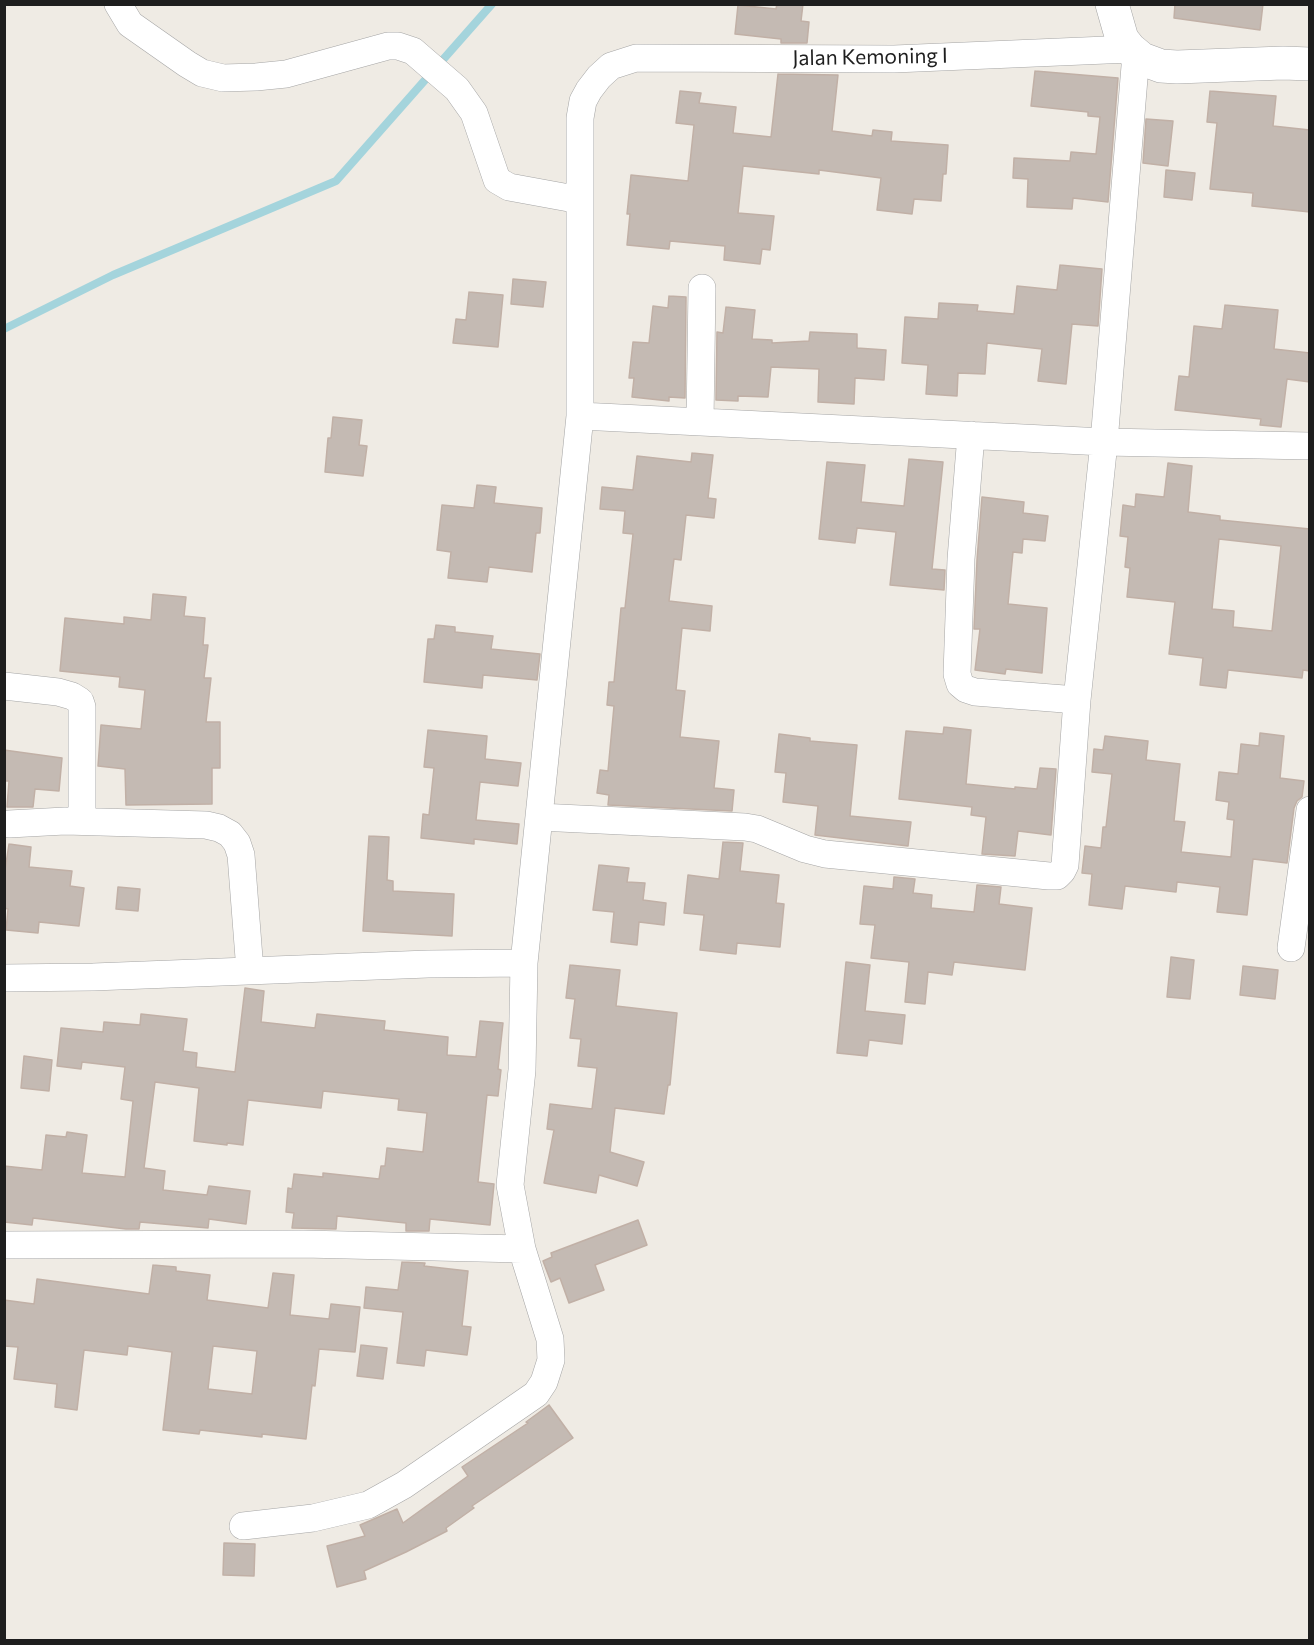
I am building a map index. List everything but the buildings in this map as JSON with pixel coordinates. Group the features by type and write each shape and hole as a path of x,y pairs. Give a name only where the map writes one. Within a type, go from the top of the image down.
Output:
{"street":[{"path":"118,4 130,24 168,51 202,73 223,78 286,74 388,46 398,46 413,51 457,89 474,113 497,180 509,187 580,200 579,416 524,963 522,1070 510,1185 522,1249 549,1339 550,1360 546,1376 536,1394 404,1485 368,1505 313,1518 243,1526"},
{"path":"1112,4 1122,39 1133,52 1161,66 1177,68 1283,63 1310,64"},
{"path":"539,817 746,826 805,849 825,854 1049,876 1057,876 1065,866 1077,700 1104,442 1133,52"},
{"name":"Jalan Kemoning I","path":"580,200 580,118 583,101 599,77 611,66 636,58 894,59 1133,52"},
{"path":"700,422 702,288"},
{"path":"579,416 1104,442 1310,446"},
{"path":"971,435 961,559 957,674 960,684 975,692 1077,700"},
{"path":"4,686 58,692 76,697 80,701 82,706 82,821"},
{"path":"1291,948 1310,810"},
{"path":"9,824 82,821 206,825 230,834 237,843 241,855 250,971"},
{"path":"4,978 524,963"},
{"path":"4,1245 303,1244 522,1249"}],"waterway":[{"path":"4,329 113,275 336,181 492,4"}]}
